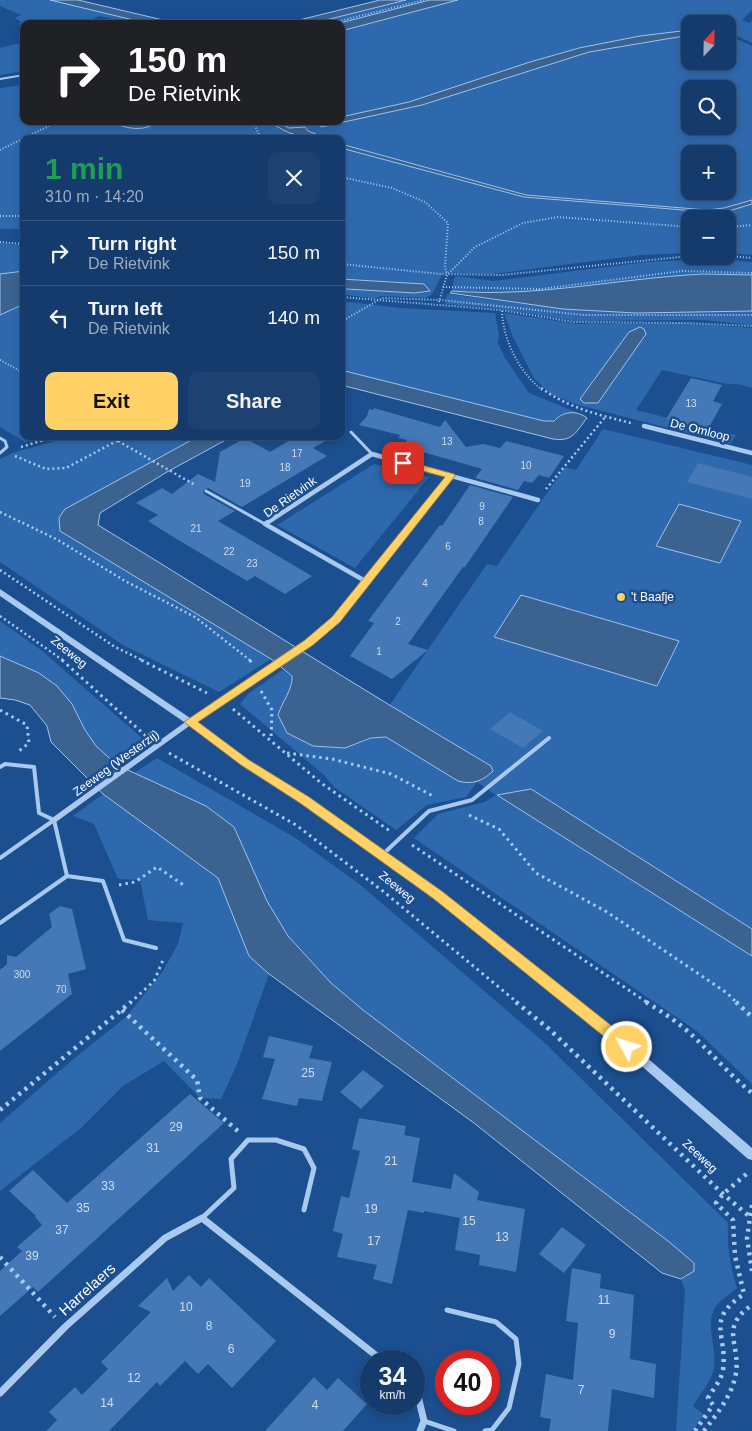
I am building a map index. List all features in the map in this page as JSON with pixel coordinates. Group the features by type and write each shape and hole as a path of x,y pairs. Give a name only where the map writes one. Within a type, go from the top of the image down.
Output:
{"street":[{"name":"De Omloop","path":"644,426 752,453"},
{"path":"372,454 538,500"},
{"name":"De Rietvink","path":"367,582 265,524 372,454"},
{"path":"190,722 302,647 336,620 451,476"},
{"name":"Zeeweg","path":"0,592 190,722 245,762 305,800 438,896 597,1023 752,1155"},
{"name":"Zeeweg (Westerzij)","path":"54,820 190,722"},
{"path":"202,1218 369,1350"},
{"name":"Harrelaers","path":"0,1393 65,1327 165,1238 202,1218"},
{"path":"420,1431 424,1421 422,1415"}],"lane":[{"path":"0,79 20,76"},
{"path":"351,432 372,454"},
{"path":"0,438 5,441 7,447 2,453"},
{"path":"206,491 265,524"},
{"path":"382,855 429,811 472,800 549,738"},
{"path":"0,767 5,764 34,767 39,813 54,820 67,876"},
{"name":"Zeeweg (Westerzij)","path":"0,858 54,820"},
{"path":"0,923 67,876 102,881 124,940 156,948"},
{"path":"248,1140 276,1140 304,1149 314,1168 304,1210"},
{"name":"Harrelaers","path":"202,1218 234,1188 232,1159 248,1140"},
{"path":"448,1310 496,1322 516,1339 519,1364 509,1408 492,1430 485,1431"},
{"path":"424,1421 454,1431"}],"path":[{"path":"343,20 424,0"},
{"path":"31,135 51,125"},
{"path":"0,150 20,140"},
{"path":"345,178 392,188 425,202 448,224 445,267 447,275"},
{"path":"0,216 20,216"},
{"path":"438,305 447,275 475,247 523,222 558,217 681,226"},
{"path":"736,226 752,225"},
{"path":"0,242 20,244"},
{"path":"345,264 447,275 515,274 681,257"},
{"path":"736,257 752,258"},
{"path":"443,286 542,288 682,271 752,273"},
{"path":"345,298 378,302 502,311 574,322 691,322 752,326"},
{"path":"345,320 382,298 440,300 584,314 752,315"},
{"path":"502,311 504,330 513,352 530,380 548,395 560,402 644,426"},
{"path":"0,360 20,371"},
{"path":"538,500 606,416"},
{"path":"2,453 44,440"},
{"path":"2,453 46,469 66,468 118,440 173,474 206,491"},
{"path":"0,512 58,540 125,581 195,617 252,662 254,679 272,710 271,741"},
{"path":"0,570 114,647 222,700 321,783 597,970 672,1018 696,1038 737,1081 752,1093"},
{"name":"Zeeweg","path":"0,616 62,660 157,746 296,825 384,892 549,1029 748,1216"},
{"path":"0,710 16,717 27,725 29,743 5,764"},
{"path":"286,752 332,759 391,774 499,829 536,873 607,912 727,993 752,1017"},
{"path":"105,888 135,882 157,867 185,886"},
{"path":"0,1110 122,1010 154,981 164,961 156,948"},
{"path":"122,1010 196,1080 200,1098 248,1140"},
{"path":"695,1431 713,1405 708,1398 723,1372 719,1325 724,1310 731,1301 744,1294 735,1256 733,1220 716,1203 723,1194 752,1169"},
{"path":"752,1205 748,1216 748,1247 752,1271"},
{"path":"0,1257 65,1327"},
{"path":"704,1431 731,1389 735,1378 737,1369 732,1331 734,1320 738,1313 752,1305"}],"shaded area":[{"path":"0,0 50,0 133,20 116,20 100,16 90,20 20,20 20,22 15,18 21,15 0,6"},
{"path":"50,0 78,0 163,20 133,20"},
{"path":"380,0 406,0 326,20 299,20"},
{"path":"406,0 430,0 345,22 345,20 326,20"},
{"path":"430,0 458,0 345,30 345,22"},
{"path":"458,0 752,0 752,10 742,20 749,23 752,21 752,43 736,35 736,15 681,15 681,31 640,36 579,48 409,102 345,116 345,30"},
{"path":"681,31 681,37 589,52 422,105 345,122 345,116 409,102 579,48 640,36"},
{"path":"681,36 681,70 736,70 736,39 752,46 752,200 724,208 707,210 526,195 345,145 345,135 317,135 305,127 289,128 283,125 321,125 321,127 345,125 345,122 422,105 589,52"},
{"path":"20,43 20,72 0,75 0,48"},
{"path":"20,86 20,125 274,125 281,130 296,135 20,135 20,229 0,229 0,88"},
{"path":"119,125 152,125 144,128"},
{"path":"275,125 283,125 289,128 305,127 308,131 318,135 297,135"},
{"path":"345,145 526,195 707,210 683,210 524,197 345,149"},
{"path":"345,149 525,197 684,210 681,210 681,253 641,255 492,274 443,273 432,294 426,298 380,296 376,299 345,295 345,289 430,292 400,282 345,279"},
{"path":"752,200 752,204 732,210 707,210 724,208"},
{"path":"752,204 752,255 736,254 736,210 732,210"},
{"path":"0,243 20,245 20,272 0,274"},
{"path":"681,260 681,265 736,265 736,261 752,262 752,275 677,277 527,292 489,293 452,291 454,278 457,276 493,281 646,262"},
{"path":"20,272 20,306 0,315 0,274"},
{"path":"704,274 752,275 752,311 636,313 563,309 450,293 452,291 515,292 546,290"},
{"path":"345,279 424,284 430,291 415,293 345,289"},
{"path":"447,294 563,309 636,313 752,311 752,325 703,320 576,321 494,308 445,304"},
{"path":"345,301 400,308 495,313 499,336 498,343 505,358 529,393 578,413 544,421 345,371"},
{"path":"20,306 20,439 0,427 0,315"},
{"path":"504,313 576,324 681,323 752,328 752,388 662,370 636,410 736,435 730,444 575,404 550,394 534,378 513,337","holes":["646,334 598,403 585,403 580,400"]},
{"path":"640,327 644,329 646,334 598,403 584,403 580,399 629,332"},
{"path":"345,371 544,421 554,421 562,415 570,413 583,415 587,418 577,432 570,437 560,440 345,386"},
{"path":"603,429 752,465 752,929 531,789 497,795 752,956 752,1084 697,1031 414,838 438,814 485,802 496,795 477,782 466,797 427,805 396,830 334,787 324,775 240,704 248,694 282,670 292,676 289,691 278,715 287,733 316,745 332,748 347,747 381,736 491,766 389,706 487,564 497,566 565,467 576,470"},
{"path":"60,440 192,440 152,462 60,530 271,659 219,692 123,645 0,562 0,459 15,452"},
{"path":"192,440 226,440 167,472 100,513 98,525 491,766 493,771 481,780 463,782 458,781 386,737 371,738 345,748 313,746 287,733 278,715 289,691 292,676 271,659 60,531 59,518 65,509"},
{"path":"374,464 429,477 355,568 277,525"},
{"path":"679,504 741,521 720,563 656,546"},
{"path":"521,595 679,641 657,686 494,637"},
{"path":"0,621 41,650 143,739 126,758 117,765 96,746 39,673 0,656"},
{"path":"0,656 39,673 57,686 72,704 85,730 96,746 117,765 206,806 234,827 267,901 288,936 331,983 363,1010 668,1241 694,1263 694,1271 681,1279 662,1273 474,1123 269,974 249,956 218,878 103,794 51,742 47,726 30,705 0,698"},
{"path":"157,758 294,837 358,883 547,1045 728,1223 732,1272 737,1288 714,1309 711,1331 715,1361 714,1368 708,1383 693,1406 704,1415 692,1431 676,1431 685,1291 681,1279 687,1276 690,1259 363,1010 331,983 288,936 267,901 234,827 206,806 134,773"},
{"path":"531,789 752,929 752,956 497,795"},
{"path":"103,794 218,878 249,956 269,974 237,1064 221,1099 200,1098 164,1061 123,1086 81,1128 0,1191 0,1123 71,1061 126,1017 163,971 178,944 183,923 148,920 140,880 118,879 94,824 73,816"}],"building":[{"path":"691,378 722,385 713,401 722,404 708,429 666,419"},
{"path":"374,408 440,427 445,420 466,447 483,444 500,448 506,441 564,456 549,478 539,475 532,483 524,481 518,490 475,478 482,469 402,446 407,440 398,438 400,435 359,425 367,416 369,409 373,410"},
{"path":"241,440 249,440 270,452 290,440 327,440 313,448 327,456 242,507 208,488 203,491 204,494 235,511 218,521 312,576 285,594 255,576 247,581 170,535 148,521 158,515 136,503 162,488 172,494 198,474 215,482 220,452"},
{"path":"698,463 752,477 752,499 687,482"},
{"path":"470,485 513,497 465,567 463,567 408,644 428,650 392,679 350,656 374,623 368,621 440,525 442,526"},
{"path":"510,712 543,731 523,748 490,729"},
{"path":"60,906 72,909 86,969 68,974 72,994 0,1051 0,970 7,964 7,955 16,957 52,927 49,914"},
{"path":"269,1036 313,1046 309,1058 332,1062 322,1101 299,1098 297,1106 262,1099 275,1059 263,1057"},
{"path":"363,1070 384,1086 361,1109 340,1092"},
{"path":"190,1094 224,1123 38,1292 33,1287 0,1316 0,1271 22,1251 17,1247 42,1225 36,1216 9,1191 33,1170 67,1203"},
{"path":"359,1118 406,1126 404,1135 420,1138 412,1182 451,1189 454,1173 479,1192 477,1200 525,1209 516,1272 479,1265 480,1255 455,1250 460,1218 424,1211 424,1213 408,1210 392,1284 373,1279 377,1265 337,1257 343,1234 333,1231 341,1196 349,1198 360,1151 352,1149"},
{"path":"562,1227 586,1245 564,1273 539,1254"},
{"path":"572,1268 601,1274 600,1288 634,1295 630,1359 656,1364 654,1398 612,1389 608,1431 549,1431 551,1419 540,1417 546,1374 573,1380 578,1323 566,1321"},
{"path":"189,1275 201,1287 209,1278 276,1341 232,1388 208,1364 198,1374 185,1361 160,1386 157,1382 109,1431 46,1431 57,1420 49,1412 75,1387 82,1395 108,1369 101,1362 151,1312 138,1306 167,1278 173,1291"},
{"path":"314,1377 327,1390 338,1378 360,1398 360,1412 343,1431 265,1431"}],"place":[{"name":"'t Baafje","path":"621,597"}],"route":[{"path":"403,463 451,476 336,620 309,643 190,722 245,762 305,800 438,896 627,1047"}]}
